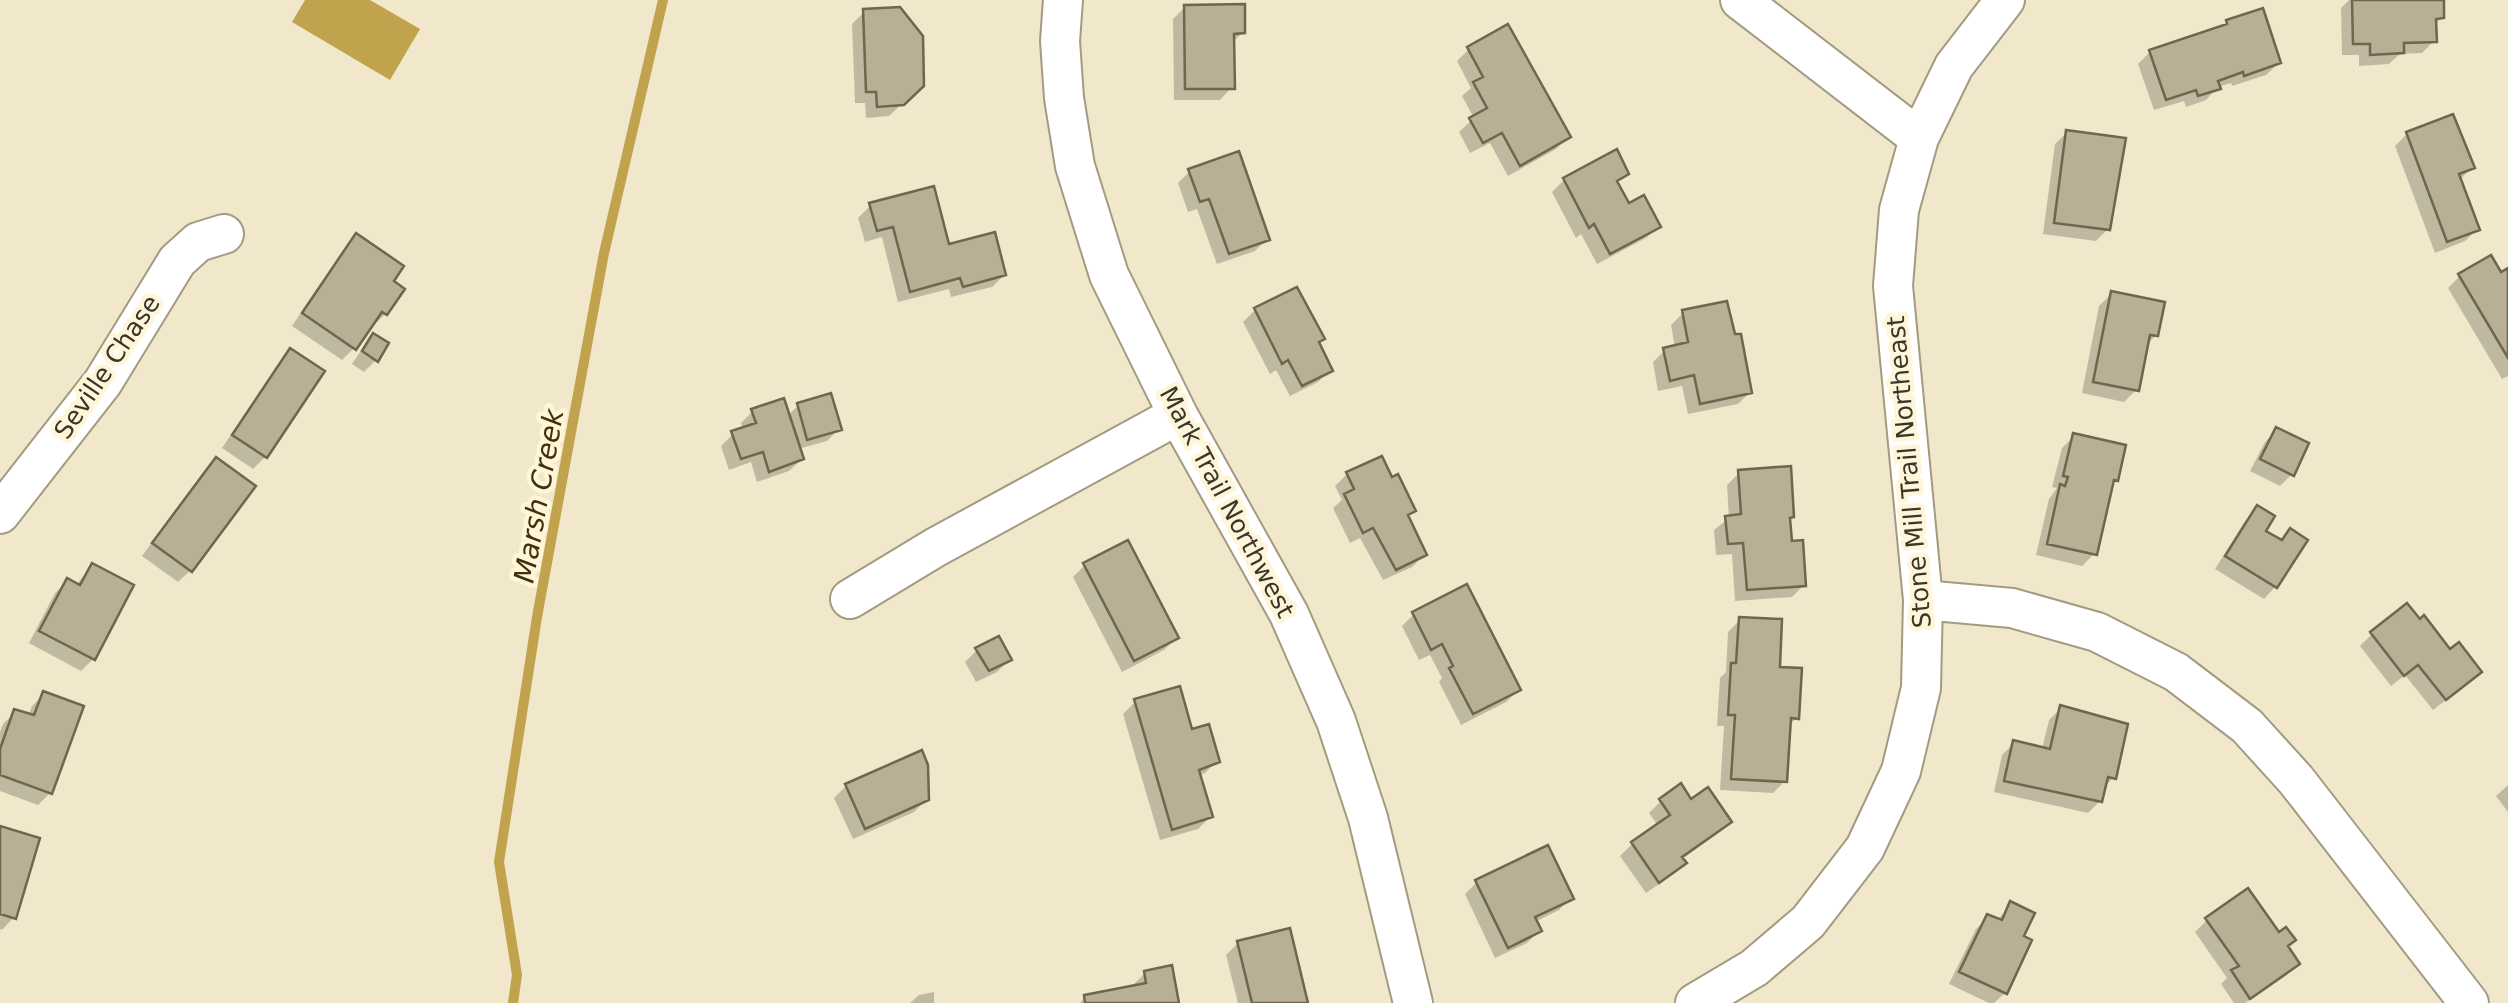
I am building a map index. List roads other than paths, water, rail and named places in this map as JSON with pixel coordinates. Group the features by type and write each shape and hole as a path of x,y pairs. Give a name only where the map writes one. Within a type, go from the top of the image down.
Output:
{"street":[{"name":"Mark Trail Northwest","path":"1063,0 1060,41 1064,98 1075,166 1109,274 1178,416 1289,614 1336,720 1368,818 1413,1003"},
{"path":"1740,0 1919,138"},
{"name":"Stone Mill Trail Northeast","path":"1695,1003 1754,968 1808,922 1865,848 1902,771 1921,688 1923,600 1893,286 1899,210 1919,138 1954,66 2004,0"},
{"name":"Seville Chase","path":"0,514 103,382 178,261 198,242 224,234"},
{"path":"850,599 936,547 1178,416"},
{"path":"1923,600 2029,612 2097,632 2176,672 2247,726 2296,780 2469,1003"}],"waterway":[{"name":"Marsh Creek","path":"513,1003 517,975 499,862 537,617 604,253 663,0"}]}
